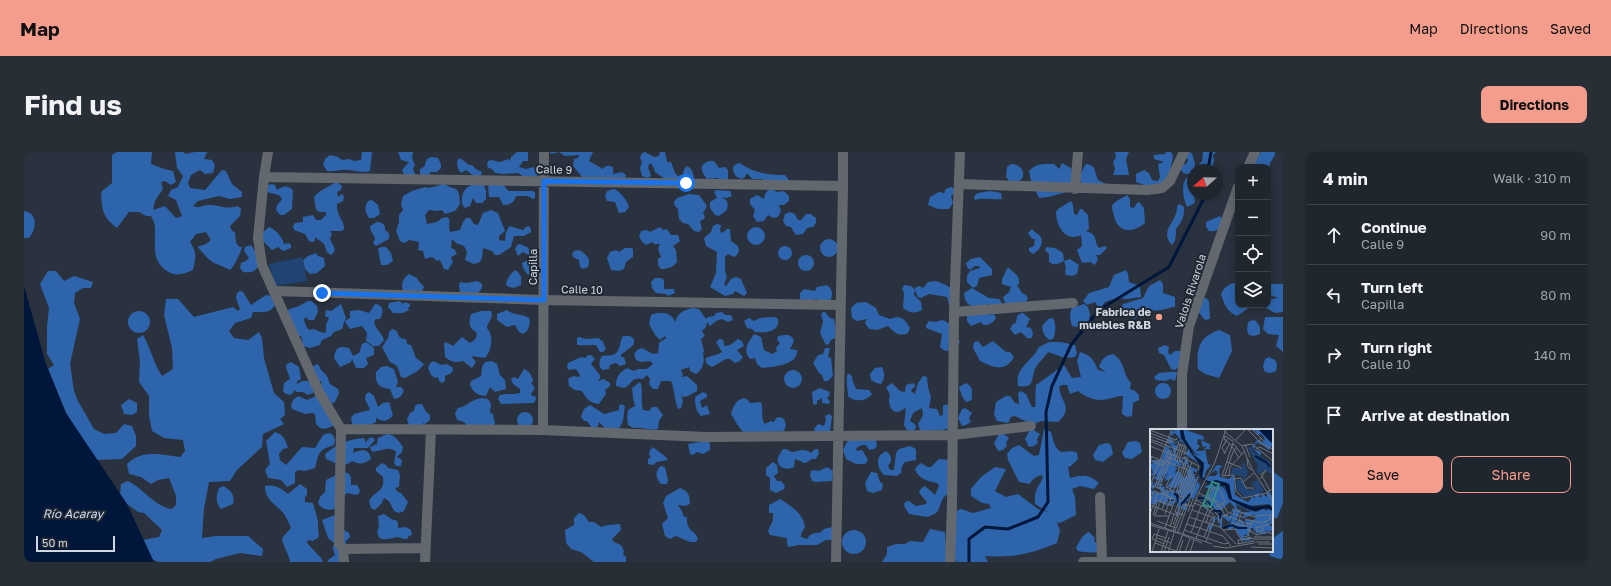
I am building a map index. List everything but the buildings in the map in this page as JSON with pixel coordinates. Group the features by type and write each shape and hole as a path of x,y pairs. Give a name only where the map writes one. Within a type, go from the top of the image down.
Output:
{"street":[{"path":"268,152 258,238 262,265 275,291 319,392 341,428 339,544 343,548 344,562"},
{"name":"Capilla","path":"543,430 544,152"},
{"path":"836,562 843,152"},
{"path":"950,562 954,312 960,152"},
{"path":"1075,189 1078,152"},
{"path":"959,184 1075,189 1148,190 1162,188 1170,180 1184,152"},
{"path":"1249,164 1255,152"},
{"name":"Calle 9","path":"264,177 843,186"},
{"name":"Valois Rivarola","path":"1182,429 1182,375 1189,326 1235,196"},
{"name":"Calle 10","path":"275,291 544,300 840,305"},
{"path":"954,312 1073,304"},
{"path":"341,428 543,430 706,437 953,435 1031,426"},
{"path":"425,562 431,430"},
{"path":"1100,497 1102,562"},
{"path":"343,548 425,548"},
{"path":"1083,562 1181,558 1231,562"}],"shaded area":[{"path":"117,152 152,152 151,164 173,171 176,182 171,185 165,181 161,182 163,189 155,201 153,210 165,206 176,218 182,216 176,200 168,196 171,190 178,187 183,176 177,168 175,152 184,152 185,154 207,152 204,159 212,160 215,165 213,173 205,174 200,170 191,175 188,183 190,188 205,190 222,170 226,171 232,184 242,192 242,197 230,199 219,196 198,201 193,206 199,207 213,205 229,208 238,206 241,209 240,216 230,226 232,231 235,232 236,242 239,247 242,247 230,270 214,263 197,247 206,244 211,240 206,232 196,234 190,242 194,249 195,255 193,270 183,274 173,274 167,271 158,262 156,257 155,226 151,216 146,216 139,212 129,212 117,228 108,220 103,208 101,192 112,183 112,155"},
{"path":"362,152 372,152 370,171 327,171 323,165 325,159 330,155 338,157 342,160 361,160"},
{"path":"398,152 413,152 412,158 415,165 413,169 415,178 405,177 402,170 409,162 401,160"},
{"path":"517,152 528,152 528,161 523,161 519,167 526,169 534,167 538,173 538,176 524,177 518,173 495,173 492,169 488,168 488,161 491,160 500,162 508,159 510,161 511,157"},
{"path":"559,152 593,152 589,161 603,169 607,166 613,167 613,174 622,172 626,175 624,181 583,178 573,166 574,159 578,158 579,155 565,156"},
{"path":"645,152 654,157 659,156 660,152 665,152 667,162 671,162 675,173 678,176 683,174 684,169 687,166 693,172 694,181 665,179 655,172 650,163 648,167 651,176 648,178 642,176 640,168 642,162 640,158 642,153"},
{"path":"1115,152 1129,152 1126,159 1129,175 1113,175 1115,169 1113,162 1116,157"},
{"path":"1166,152 1171,152 1173,156 1169,176 1160,186 1147,186 1136,182 1136,174 1144,170 1149,173 1152,180 1158,181 1160,177 1158,164 1164,162 1154,159 1154,155 1165,154"},
{"path":"1188,152 1192,153 1195,164 1187,164 1187,174 1183,173 1180,168 1182,165 1186,164 1188,160 1185,155"},
{"path":"1203,152 1216,152 1213,155 1213,164 1200,164 1202,161"},
{"path":"1261,152 1275,152 1270,164 1254,164"},
{"path":"431,157 438,158 441,168 437,172 430,172 428,176 423,177 420,174 420,169 425,166 427,159"},
{"path":"460,158 469,165 472,165 477,170 481,171 482,174 475,177 466,170 461,173 458,169 457,163"},
{"path":"714,161 719,168 725,167 728,170 728,179 707,179 703,174 702,166 706,162"},
{"path":"740,163 761,173 785,175 789,180 786,182 752,179 747,173 742,179 736,176 733,172 733,167"},
{"path":"1062,163 1072,169 1073,183 1067,192 1039,198 1031,181 1029,171 1037,165 1043,164 1054,164 1059,169"},
{"path":"1011,164 1020,167 1022,170 1022,178 1016,182 1010,182 1006,177 1007,167"},
{"path":"1086,164 1091,165 1094,168 1098,180 1106,184 1083,189 1081,176 1082,170"},
{"path":"1186,178 1187,200 1195,200 1195,203 1187,207 1184,200 1183,188"},
{"path":"337,182 342,186 341,190 337,192 338,197 342,194 344,197 343,201 337,204 337,208 344,229 342,231 330,231 332,234 330,239 335,249 331,255 327,252 324,244 315,237 315,241 309,241 305,234 294,230 293,226 295,223 303,222 303,217 313,215 316,220 321,220 326,215 326,212 316,210 314,197 322,190"},
{"path":"444,184 458,191 460,204 455,211 445,214 442,210 429,210 425,215 427,224 437,222 442,218 448,217 450,232 460,230 466,218 470,218 474,224 478,225 483,213 491,210 498,213 505,231 499,236 499,240 505,241 509,226 523,230 529,226 531,232 524,236 514,236 511,247 499,255 495,255 492,251 483,248 480,262 474,264 465,260 467,252 464,246 456,243 452,239 451,248 455,250 457,254 451,257 453,262 448,270 444,269 440,260 437,261 432,257 425,259 423,251 418,250 419,242 409,240 405,243 400,241 396,231 399,222 399,215 403,210 401,204 403,196 412,191 425,187 429,188"},
{"path":"474,184 484,185 486,199 482,203 476,203 473,198 470,206 465,208 462,204 464,191"},
{"path":"491,184 503,184 508,191 532,191 535,192 535,198 533,199 528,196 516,196 511,203 508,205 503,205 499,197 489,197 488,186"},
{"path":"268,185 275,185 277,190 289,187 293,190 292,209 284,215 280,215 276,210 277,205 282,199 279,195 267,192"},
{"path":"951,187 955,189 956,193 951,196 953,203 949,209 938,209 928,205 930,197 939,192 944,193 946,189"},
{"path":"614,189 621,194 628,204 629,207 625,212 619,213 615,202 607,201 605,196 607,191"},
{"path":"716,190 730,191 732,196 727,198 722,197 727,201 728,206 726,211 719,216 715,215 710,208 710,202 717,198 714,192"},
{"path":"768,190 774,190 777,192 784,191 789,196 789,201 784,205 779,205 781,211 778,217 773,218 768,215 764,221 757,222 753,216 755,210 750,204 750,199 757,195 764,199"},
{"path":"990,191 1001,193 1002,199 975,200 974,197 976,194"},
{"path":"689,194 699,195 707,206 703,213 705,216 704,219 700,221 702,229 699,232 694,231 688,224 683,223 679,219 678,209 675,206 674,202 677,198"},
{"path":"1127,195 1130,199 1130,207 1134,208 1139,202 1144,208 1145,223 1136,229 1131,230 1122,229 1119,226 1116,222 1112,208 1114,203"},
{"path":"372,200 378,205 380,214 374,218 369,218 366,212 366,207 368,201"},
{"path":"1071,201 1074,214 1077,215 1080,209 1082,209 1088,215 1089,229 1086,231 1093,234 1099,248 1105,246 1107,248 1100,255 1096,255 1098,259 1095,265 1090,262 1082,263 1077,250 1082,246 1081,235 1070,237 1066,235 1062,231 1056,217 1056,212 1058,209"},
{"path":"1180,204 1184,207 1184,213 1181,222 1176,229 1175,240 1172,245 1168,240 1167,235 1175,217 1177,206"},
{"path":"24,211 29,212 32,215 35,222 33,231 29,238 24,238"},
{"path":"790,212 795,214 798,220 801,220 806,214 811,214 816,218 816,223 813,227 807,228 803,234 796,235 791,227 786,226 783,221 785,214"},
{"path":"1220,216 1223,220 1219,229 1209,231 1206,227 1206,222"},
{"path":"377,222 383,224 388,233 389,239 376,246 373,243 375,238 370,226"},
{"path":"717,224 721,225 720,231 722,233 727,229 730,229 731,241 738,246 739,251 734,257 728,254 725,257 725,271 727,277 724,285 726,286 731,279 736,277 741,279 747,293 744,296 735,291 733,294 725,296 710,287 716,273 717,252 706,246 704,238 711,232 713,226"},
{"path":"269,227 278,233 284,244 289,243 291,248 283,251 278,247 272,250 263,241 262,233"},
{"path":"660,227 663,230 667,229 671,235 678,235 680,241 673,246 676,250 677,262 664,269 661,269 658,265 658,259 661,257 658,249 660,244 654,244 652,242 647,245 643,243 639,237 641,231 647,230 650,232"},
{"path":"756,227 762,230 765,236 762,242 756,245 750,242 747,236 750,230"},
{"path":"1032,229 1040,236 1042,241 1039,249 1033,254 1029,251 1029,248 1034,246 1035,239 1032,239 1028,233"},
{"path":"829,239 835,242 838,248 835,254 829,257 823,254 820,248 823,242"},
{"path":"520,244 527,247 538,258 535,267 540,273 537,276 531,277 524,270 522,263 528,260 530,256 523,252 518,256 515,249 517,245"},
{"path":"251,245 257,254 256,259 258,262 258,267 252,272 243,272 240,268 241,263 249,258 244,251 245,247"},
{"path":"782,246 788,246 792,250 792,256 788,260 782,260 778,256 778,250"},
{"path":"381,247 386,247 391,253 393,261 387,265 381,265 378,249"},
{"path":"1046,247 1055,248 1063,253 1064,261 1056,264 1049,262 1049,254 1045,250"},
{"path":"625,248 633,249 633,257 626,262 624,269 619,271 611,270 607,258 610,252 616,250 619,252"},
{"path":"579,250 586,255 589,261 588,267 583,269 580,267 579,260 573,257 572,254 574,251"},
{"path":"316,253 318,256 324,258 325,266 317,273 310,274 305,269 303,260"},
{"path":"806,255 812,257 814,263 812,269 806,271 800,269 798,263 800,257"},
{"path":"302,257 307,281 275,286 269,264"},
{"path":"980,257 992,269 992,275 979,278 977,286 973,288 967,282 967,276 970,271 980,268 979,266 975,266 970,270 966,263 971,259"},
{"path":"1070,259 1079,265 1077,274 1072,276 1066,275 1064,261"},
{"path":"1008,267 1018,276 1019,284 1017,285 1022,293 1028,298 1025,305 1005,303 1003,297 1009,292 1011,287 1002,284 1002,279"},
{"path":"516,270 521,276 521,285 511,288 506,285 507,281 511,274"},
{"path":"1126,270 1129,282 1140,286 1141,297 1127,299 1117,298 1105,302 1101,308 1098,307 1095,302 1087,305 1083,301 1089,293 1109,287 1114,275"},
{"path":"48,271 56,271 64,281 74,276 93,282 91,288 83,288 75,293 74,303 80,319 70,364 74,391 94,429 104,434 116,433 124,424 132,426 136,436 136,446 122,459 96,460 66,413 48,369 54,365 47,354 47,326 49,308 40,284"},
{"path":"409,274 417,278 424,287 422,291 418,292 417,290 416,292 404,294 402,283"},
{"path":"655,278 661,278 664,280 664,289 674,289 675,293 668,296 666,294 656,293 652,288 651,282"},
{"path":"1160,280 1163,284 1163,293 1175,297 1175,307 1162,310 1148,310 1142,312 1135,319 1132,318 1129,313 1121,316 1117,312 1123,304 1143,298 1149,286"},
{"path":"477,281 482,284 482,288 475,297 460,292 460,282 467,283"},
{"path":"936,281 954,291 960,303 959,307 950,310 947,297 929,294 921,298 918,297 915,288 919,286 923,288 928,282"},
{"path":"1235,283 1235,308 1249,308 1237,316 1226,307 1221,294 1224,289"},
{"path":"1271,284 1283,284 1283,312 1275,313 1267,308 1271,308 1271,298 1278,298 1271,295"},
{"path":"827,285 832,292 830,302 823,305 817,299 803,302 800,299 800,293 804,289 815,291 817,287"},
{"path":"904,285 911,286 915,290 914,295 921,302 922,310 912,312 903,308 904,293 902,289"},
{"path":"972,288 989,298 999,299 1002,303 1002,309 992,309 989,304 980,306 969,305 964,293"},
{"path":"240,291 243,292 251,305 266,295 271,296 276,303 269,311 253,312 251,318 235,323 229,331 234,338 248,340 259,332 262,338 264,358 274,393 284,402 285,415 280,419 284,424 263,434 262,447 237,470 230,481 209,482 204,509 202,538 216,536 248,536 263,549 262,556 240,553 210,562 159,562 151,559 143,540 159,537 162,530 144,513 138,512 127,504 120,494 121,484 128,481 160,505 172,509 176,505 176,496 169,478 158,480 151,484 141,477 129,474 127,464 139,456 159,454 180,457 185,451 183,440 164,438 152,431 149,416 149,396 139,382 140,362 137,339 143,335 162,376 173,369 172,348 164,315 166,299 178,299 194,317 233,307 238,311 240,309 236,298 237,293"},
{"path":"1201,298 1206,298 1209,301 1210,319 1205,320 1195,308"},
{"path":"308,301 312,301 317,306 318,312 314,320 309,320 305,317 304,320 309,330 314,329 323,333 326,332 326,325 329,318 325,316 326,310 331,311 341,304 346,318 343,328 322,340 320,345 310,348 303,346 301,336 295,336 285,315 289,309 297,307"},
{"path":"400,301 403,304 405,302 410,304 408,308 409,310 403,313 393,313 388,307 389,303"},
{"path":"866,302 876,308 879,315 890,319 897,317 902,318 910,328 908,333 902,335 897,334 888,326 877,330 869,329 865,323 867,319 857,321 852,318 851,308 856,303"},
{"path":"375,304 382,307 380,319 376,319 374,322 384,340 379,346 373,346 366,341 367,333 362,326 350,329 345,321 350,318 350,311 359,310 369,313"},
{"path":"1084,304 1088,307 1090,314 1089,319 1100,325 1100,329 1089,331 1082,326 1072,326 1070,312 1072,308"},
{"path":"693,308 699,309 706,319 714,316 716,313 722,312 725,315 731,315 733,320 728,322 722,319 716,321 710,326 707,322 706,327 702,331 705,336 701,339 704,351 704,363 702,368 696,374 690,371 689,367 681,370 683,375 681,377 687,376 697,385 697,391 683,397 681,394 683,401 681,408 678,409 671,381 661,381 658,389 653,389 649,384 650,379 647,375 643,379 633,380 624,388 616,386 618,375 627,368 634,371 638,369 647,369 653,364 650,361 641,362 636,360 634,354 637,350 642,348 653,354 658,353 659,343 666,338 665,336 660,340 655,335 649,324 651,315 665,313 671,316 675,322 682,312"},
{"path":"507,310 529,318 530,322 528,330 523,334 519,332 515,325 507,327 497,320 497,314"},
{"path":"139,311 147,314 150,322 147,330 139,333 131,330 128,322 131,314"},
{"path":"481,311 491,311 492,313 487,328 491,335 491,347 485,358 471,356 476,362 472,368 463,361 453,362 447,359 445,357 444,344 446,342 453,346 462,337 470,343 476,339 476,332 472,329 470,324 470,317 471,314"},
{"path":"825,312 830,318 834,319 836,331 835,338 826,345 820,333 823,322 821,314"},
{"path":"985,312 989,315 994,314 996,318 990,324 983,325 981,322 971,326 967,321 967,316"},
{"path":"1021,313 1030,319 1026,327 1031,328 1033,333 1032,338 1027,338 1021,332 1015,335 1010,329 1013,324 1016,323 1017,316"},
{"path":"775,317 778,319 777,327 767,332 755,332 752,329 747,328 744,321 749,318 754,321 760,318"},
{"path":"1265,317 1283,317 1283,354 1282,351 1276,346 1279,335 1268,334 1263,329"},
{"path":"1053,318 1055,323 1055,331 1053,339 1050,340 1045,336 1042,326 1048,319"},
{"path":"942,320 951,326 960,342 954,350 945,351 940,347 942,334 926,328 929,321 935,322"},
{"path":"1253,320 1256,321 1260,327 1260,334 1254,336 1249,335 1247,330 1248,322"},
{"path":"392,329 397,331 401,338 406,339 407,344 411,345 416,358 424,364 418,370 405,378 401,377 397,366 390,362 382,347"},
{"path":"1219,330 1230,335 1232,351 1219,378 1205,374 1198,369 1198,350 1203,340 1207,336"},
{"path":"754,334 761,337 764,350 772,354 777,351 776,348 780,343 777,340 778,336 790,336 794,341 790,349 797,350 797,355 790,362 762,368 757,364 755,358 750,359 746,353 747,346"},
{"path":"623,336 630,336 634,339 634,344 621,355 621,357 624,357 626,364 620,366 616,363 610,365 609,369 602,370 599,363 602,356 615,354"},
{"path":"579,337 586,339 599,338 601,341 602,340 606,349 603,352 600,352 596,345 577,345 577,338"},
{"path":"719,339 722,339 724,346 730,345 738,339 742,341 744,346 737,350 743,357 740,361 735,363 730,359 726,359 712,367 707,364 705,359 722,352 716,342"},
{"path":"978,341 983,347 993,341 1006,352 1010,352 1014,357 1011,362 1003,367 995,367 980,361 973,348 974,342"},
{"path":"366,342 374,348 374,355 366,358 368,364 364,368 356,368 352,359 351,362 340,367 334,358 335,352 338,348 349,348 353,356 359,353 362,344"},
{"path":"1049,342 1060,342 1075,345 1077,354 1075,357 1065,358 1048,352 1036,367 1030,384 1028,386 1018,386 1018,377 1022,368 1039,347"},
{"path":"1165,345 1169,347 1168,352 1170,355 1175,351 1181,351 1179,367 1175,370 1171,369 1164,355 1159,353 1158,348"},
{"path":"825,348 830,348 828,357 831,358 833,376 828,381 824,381 822,375 813,363 818,355 823,354"},
{"path":"1080,352 1092,358 1098,370 1106,372 1099,367 1104,358 1113,354 1120,360 1131,383 1130,389 1139,395 1139,400 1133,403 1132,416 1127,417 1122,414 1123,396 1096,400 1085,396 1078,391 1070,394 1067,385 1062,385 1059,387 1066,409 1063,417 1058,422 1041,421 1034,424 1015,416 1011,417 1008,423 997,421 994,414 996,402 1006,396 1010,396 1015,403 1019,404 1018,393 1021,391 1026,394 1032,407 1035,407 1036,385 1064,365 1072,378 1081,377 1077,361"},
{"path":"588,355 591,355 595,359 591,364 600,375 598,381 604,379 610,383 610,386 605,390 606,394 599,404 588,400 582,391 575,390 569,386 568,379 573,376 579,377 580,375 576,369 569,370 567,368 568,363 581,357 585,358"},
{"path":"1269,357 1275,360 1277,364 1276,371 1270,373 1265,372 1263,367 1265,359"},
{"path":"434,361 441,365 445,364 453,368 451,373 445,376 445,381 442,383 439,381 438,377 435,378 431,375 428,368 430,363"},
{"path":"492,361 497,364 500,375 505,380 506,389 495,392 490,387 486,396 476,393 470,385 471,381 481,376 482,367 485,362"},
{"path":"291,362 299,367 301,379 297,381 297,384 302,381 309,381 314,390 313,393 308,395 303,392 296,392 295,390 291,395 286,394 283,391 284,383 290,379 286,367 287,364"},
{"path":"318,364 327,376 330,384 338,389 339,393 335,402 331,404 322,396 321,381 318,382 314,378 316,372 314,371 313,366"},
{"path":"387,366 394,369 398,382 396,387 401,387 404,390 396,399 394,399 390,389 380,386 376,379 376,372 381,367"},
{"path":"882,367 884,378 881,384 876,383 871,380 870,374 875,368"},
{"path":"524,369 533,379 531,383 535,388 531,394 532,396 535,396 536,399 534,403 501,404 498,399 500,395 520,393 520,389 513,384 511,379 514,377 518,379"},
{"path":"789,370 797,370 802,375 800,386 797,388 789,388 784,383 784,375"},
{"path":"848,373 852,376 856,389 869,390 872,394 864,400 854,400 848,396"},
{"path":"1159,373 1177,373 1175,381 1171,379 1165,381 1156,380 1154,377"},
{"path":"923,376 927,377 931,397 929,408 937,409 940,416 943,415 943,406 947,404 950,408 949,428 926,432 920,430 918,424 923,415 922,408 913,413 910,421 915,424 916,427 914,431 907,430 904,425 906,408 897,412 891,408 889,403 890,395 886,387 892,383 900,391 905,392 906,385 913,383 916,386 911,391 915,394 918,383"},
{"path":"640,382 642,388 643,410 649,411 652,407 657,407 663,415 659,421 658,429 652,430 633,428 628,425 628,410 635,406 632,388"},
{"path":"966,383 972,388 972,400 966,402 959,387"},
{"path":"1160,383 1166,383 1171,388 1169,397 1166,399 1160,399 1155,394 1155,388"},
{"path":"820,388 830,392 827,398 830,401 829,404 822,403 822,398 817,401 817,404 814,405 812,392"},
{"path":"369,392 374,396 378,407 383,403 389,402 393,415 387,420 383,421 376,418 376,422 372,424 356,428 352,423 351,418 354,414 370,410 365,399 366,394"},
{"path":"703,392 707,394 707,397 700,401 702,408 707,405 710,414 701,416 696,408 695,397"},
{"path":"298,396 307,400 316,396 334,421 333,426 325,429 320,428 316,424 315,414 305,414 292,409 291,405 293,400"},
{"path":"481,398 488,399 491,404 490,413 493,414 495,423 493,427 471,431 464,422 457,420 455,413 458,408"},
{"path":"744,398 750,403 761,402 765,424 771,421 774,422 776,418 780,417 784,419 786,425 784,431 747,433 742,431 731,414 735,404"},
{"path":"129,399 137,403 137,412 132,415 124,414 121,405"},
{"path":"422,404 426,412 430,415 430,420 425,424 423,423 423,427 409,425 407,419 410,413 414,411 415,406"},
{"path":"621,404 625,406 624,416 623,422 617,431 606,429 599,422 598,426 595,428 591,427 587,421 584,421 581,417 584,409 590,405 604,414 619,410 619,406"},
{"path":"965,408 972,413 969,418 971,422 962,426 958,418 962,409"},
{"path":"525,412 532,417 533,420 528,427 525,428 518,423 517,420 522,413"},
{"path":"829,414 832,416 830,432 816,435 814,429 818,424 824,426 826,420 825,416"},
{"path":"1032,429 1040,434 1037,439 1038,443 1029,447 1025,439"},
{"path":"1044,429 1051,432 1055,444 1060,451 1072,451 1077,453 1078,459 1068,467 1070,478 1085,476 1092,478 1099,483 1094,489 1080,486 1072,489 1075,497 1076,515 1060,523 1057,522 1060,531 1057,543 1038,550 1013,556 985,556 988,562 956,562 951,542 951,528 955,515 958,510 961,509 973,513 991,508 989,504 982,503 971,496 971,489 981,477 995,467 1006,469 995,491 1006,497 1018,494 1038,509 1048,512 1035,504 1036,492 1043,477 1041,475 1036,477 1030,484 1019,482 1008,460 1007,454 1012,448 1019,445 1034,456 1039,455"},
{"path":"275,432 282,436 288,448 283,449 279,454 280,460 286,465 302,447 315,448 323,435 329,433 333,435 335,440 334,445 320,453 315,468 295,472 295,483 287,487 281,480 268,478 265,470 270,464 266,441"},
{"path":"390,434 398,440 403,447 402,452 397,457 402,460 401,466 396,466 394,463 396,452 394,450 385,449 372,452 370,447 377,444 378,438"},
{"path":"851,434 876,439 877,446 874,449 869,450 866,445 856,448 857,451 863,451 868,460 865,464 856,464 846,459 843,450"},
{"path":"999,434 1004,434 1009,438 1006,443 1007,446 1003,450 998,451 994,443"},
{"path":"372,437 375,440 368,448 354,448 353,453 363,450 368,452 371,459 366,462 357,463 352,461 342,465 326,459 325,454 334,447 348,441 364,438 366,443 368,439"},
{"path":"706,441 710,443 710,450 703,454 697,452 693,455 690,454 688,444"},
{"path":"1136,441 1140,443 1142,452 1132,459 1125,458 1122,453 1128,442"},
{"path":"1107,443 1111,445 1113,454 1103,462 1095,460 1093,455 1099,445"},
{"path":"910,446 916,449 916,460 905,462 902,466 901,473 897,476 884,475 878,465 880,455 886,451 891,456 891,462 888,466 890,470 894,470 896,453 899,449"},
{"path":"653,447 668,460 657,462 653,465 648,464 648,459 651,457 649,454 650,450"},
{"path":"783,449 787,449 792,452 804,450 811,453 815,449 818,449 819,453 816,459 812,459 805,463 795,459 794,467 785,469 780,466 778,461 778,457"},
{"path":"939,459 949,460 951,491 943,498 938,511 935,514 927,517 909,514 904,506 905,502 909,501 916,506 926,504 927,502 919,491 925,486 935,495 939,486 937,483 921,478 915,470 917,466 921,463 931,467"},
{"path":"773,462 777,465 778,473 774,476 777,481 781,481 785,486 784,489 776,493 770,490 770,478 766,475 766,468"},
{"path":"382,463 388,468 398,470 400,475 399,487 395,488 408,502 404,511 399,513 394,511 389,501 384,498 382,503 375,510 371,508 369,501 371,497 381,489 383,482 383,477 376,471 376,468"},
{"path":"661,466 665,467 668,480 667,484 661,484 657,477 657,470"},
{"path":"827,467 833,471 832,481 812,481 810,475 811,471 819,471"},
{"path":"342,472 348,473 351,477 351,485 357,485 360,492 357,495 347,493 336,509 324,509 318,503 320,497 325,492 326,480"},
{"path":"871,472 877,473 880,482 883,484 882,490 873,493 867,491 865,483"},
{"path":"1273,472 1283,479 1283,503 1277,518 1273,518"},
{"path":"300,484 307,489 305,502 313,503 318,521 319,537 313,541 308,540 307,543 323,562 290,562 282,538 291,528 284,514 269,498 265,491 265,486 275,486 288,494"},
{"path":"223,486 232,493 233,504 221,509 217,501 217,496 219,488"},
{"path":"680,488 685,490 688,494 690,504 685,506 678,505 684,517 687,517 689,528 697,536 698,539 696,542 690,542 676,536 670,539 665,536 662,524 668,518 663,503 666,496"},
{"path":"780,499 796,510 802,518 805,527 801,537 807,539 812,534 820,533 824,529 832,527 832,540 826,540 817,545 799,545 788,547 787,538 770,535 768,531 773,520 773,513 769,513 769,505"},
{"path":"579,513 584,515 589,522 594,522 601,527 620,524 621,530 612,539 614,542 621,545 624,551 623,555 626,556 626,562 594,562 581,552 571,549 566,543 565,530 574,525 574,518"},
{"path":"384,514 393,520 396,520 398,523 398,528 406,527 411,530 412,535 407,539 397,537 386,539 379,538 377,531 379,527 378,516"},
{"path":"335,515 341,520 344,530 349,533 350,537 346,541 346,545 339,562 328,562 328,560 335,555 333,549 334,543 328,538 322,520"},
{"path":"930,529 945,532 947,561 882,562 887,554 887,547 896,544 905,544 910,541 923,542"},
{"path":"854,530 859,531 865,537 865,547 859,553 854,554 849,553 843,547 842,542 843,537 849,531"},
{"path":"1283,531 1283,560 1270,556 1269,552 1273,552 1273,541 1277,535"},
{"path":"1089,532 1095,538 1094,542 1099,539 1097,552 1078,551 1076,548 1080,541 1085,534"}],"water":[{"name":"Río Acaray","path":"24,286 46,364 66,413 127,504 154,562 24,562"}],"waterway":[{"path":"1209,164 1211,152"},
{"path":"969,562 969,539 985,527 1008,529 1038,517 1048,502 1046,412 1052,386 1071,345 1099,310 1169,267 1203,200"}],"place":[{"name":"Fabrica de muebles R&B","path":"1159,317"}],"route":[{"path":"322,293 544,300 544,181 686,183"}]}
